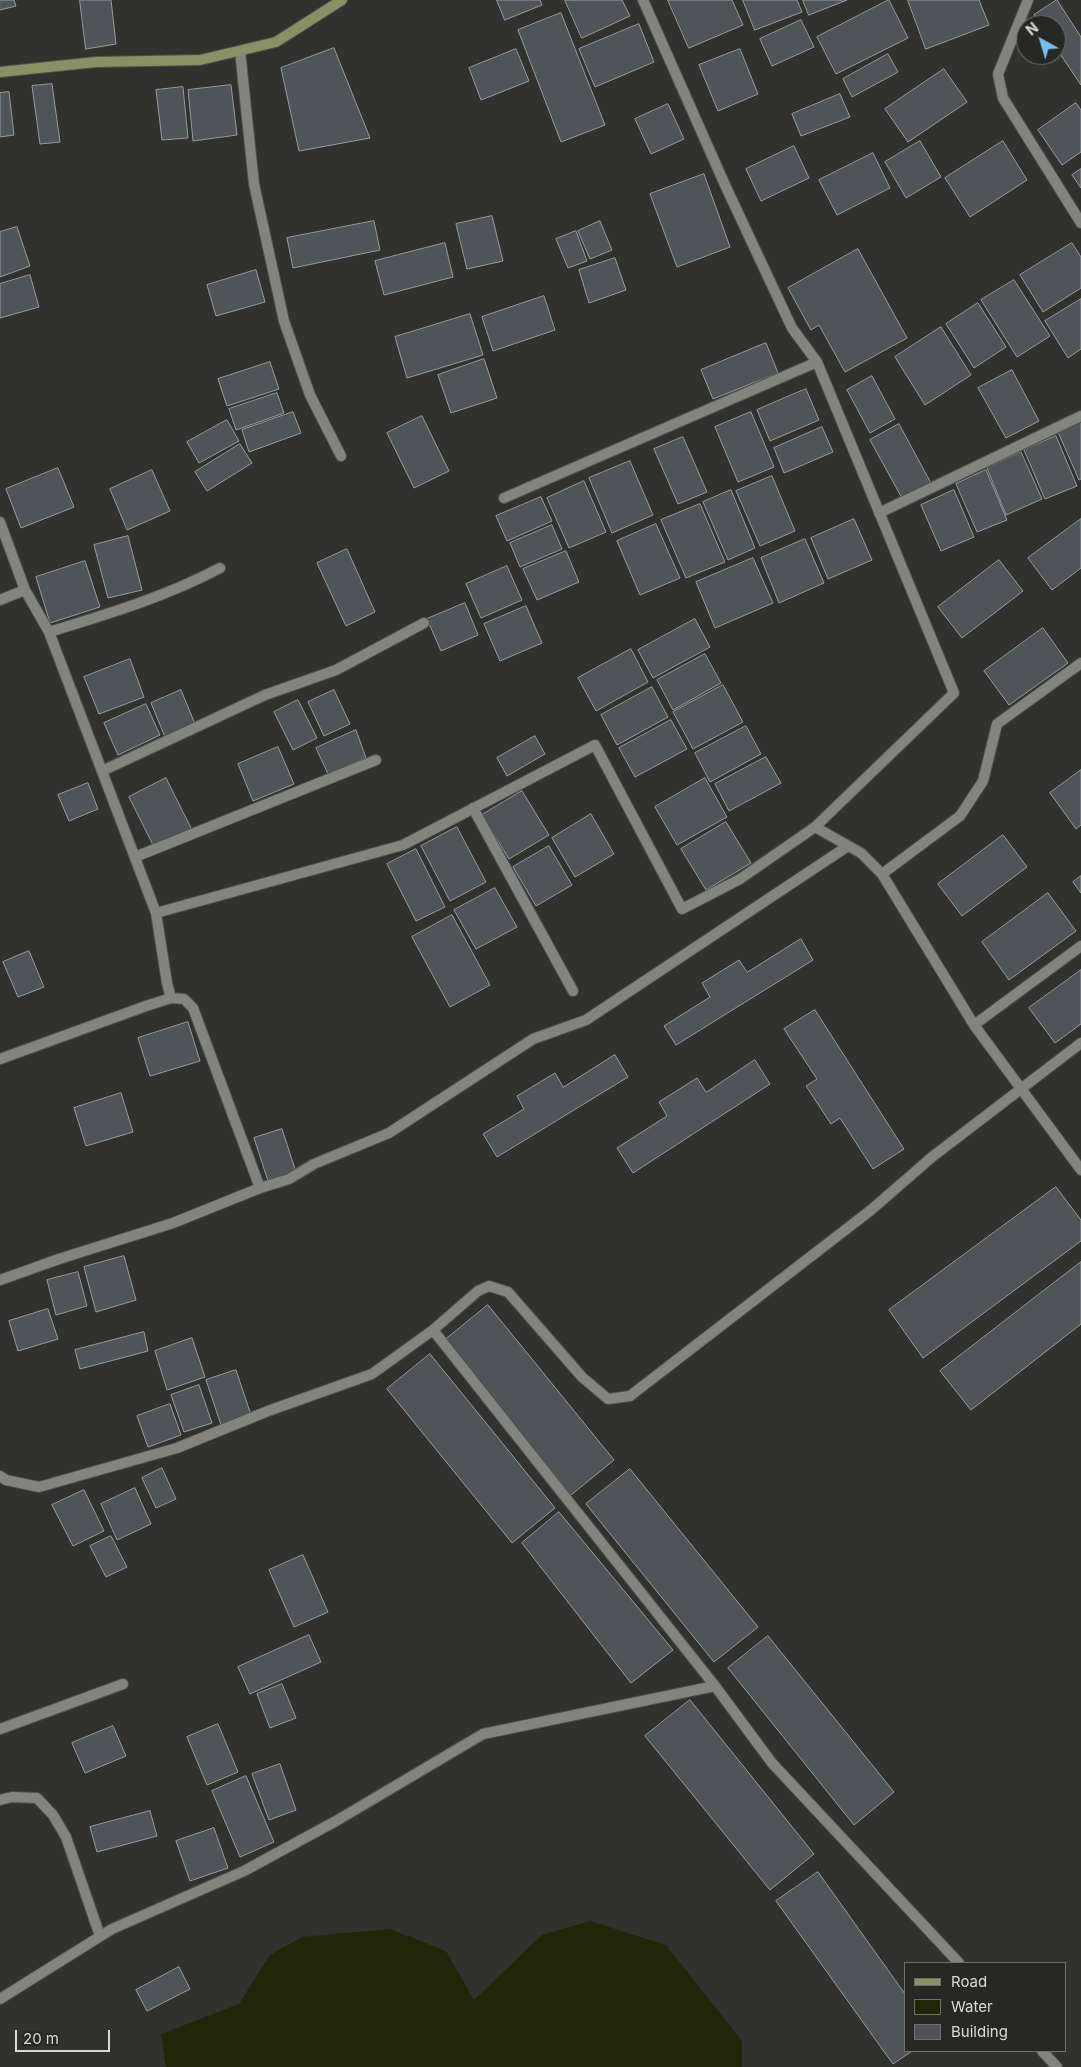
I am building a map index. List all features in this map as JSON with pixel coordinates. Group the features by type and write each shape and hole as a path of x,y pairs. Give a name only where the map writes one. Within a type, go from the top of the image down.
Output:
{"street":[{"path":"0,72 96,62 200,60 276,42 342,0"},
{"path":"156,913 403,845 595,745 682,909 740,878 814,827 954,693 817,362 792,328 721,176 643,0"},
{"path":"1028,0 998,74 1003,98 1081,223"},
{"path":"240,51 254,184 284,321 310,395 342,456"},
{"path":"504,498 817,362"},
{"path":"879,513 1081,416"},
{"path":"0,522 26,590 49,632 156,913 166,982 171,998"},
{"path":"49,632 186,586 220,568"},
{"path":"0,600 26,590"},
{"path":"102,771 266,695 336,670 424,623"},
{"path":"882,874 960,816 983,781 997,724 1081,663"},
{"path":"135,858 376,760"},
{"path":"473,808 573,991"},
{"path":"814,827 862,853 882,874 974,1025 1021,1090 1079,1163"},
{"path":"0,1280 59,1259 173,1224 260,1188 289,1179 314,1164 389,1133 533,1039 586,1020 848,846"},
{"path":"974,1025 1081,946"},
{"path":"0,1059 171,998 184,999 193,1008 260,1188"},
{"path":"0,1476 6,1480 39,1487 177,1448 268,1411 372,1374 434,1330 478,1291 489,1286 508,1292 582,1377 608,1399 630,1396 871,1210 932,1157 1081,1043"},
{"path":"434,1330 715,1686 772,1763 958,1962"},
{"path":"0,1729 123,1684"},
{"path":"0,1999 112,1929 244,1871 336,1821 483,1734 715,1686"},
{"path":"0,1800 12,1797 37,1798 53,1814 66,1837 100,1936"},
{"path":"1043,2052 1057,2067"}],"water":[{"path":"590,1921 666,1945 742,2041 742,2067 166,2067 161,2034 239,2004 270,1955 302,1937 390,1929 446,1951 474,2000 542,1935"}],"building":[{"path":"0,0 14,0 16,6 0,10"},
{"path":"80,0 111,0 116,44 86,49"},
{"path":"497,0 540,0 542,5 505,20"},
{"path":"565,0 622,0 630,16 582,38"},
{"path":"668,0 732,0 743,25 689,48"},
{"path":"743,0 797,0 802,12 755,30"},
{"path":"803,0 847,0 809,15"},
{"path":"889,0 908,38 836,74 817,37"},
{"path":"908,0 979,0 989,25 926,49"},
{"path":"1057,0 1081,37 1081,85 1066,63 1066,15 1034,15"},
{"path":"561,13 605,125 561,142 518,30"},
{"path":"801,20 814,47 772,66 760,39"},
{"path":"639,24 654,62 595,87 579,49"},
{"path":"334,48 370,138 299,151 281,68"},
{"path":"516,49 529,81 481,100 469,68"},
{"path":"740,49 758,94 718,111 699,65"},
{"path":"888,54 898,72 852,97 843,79"},
{"path":"944,69 967,102 908,142 885,109"},
{"path":"52,84 60,142 40,144 32,86"},
{"path":"231,85 237,135 193,141 188,90"},
{"path":"183,87 188,138 162,140 156,90"},
{"path":"9,92 14,135 0,137 0,93"},
{"path":"840,94 850,117 801,136 792,114"},
{"path":"1076,103 1081,110 1081,152 1062,165 1038,130"},
{"path":"668,104 684,139 651,154 635,119"},
{"path":"920,141 941,177 906,198 885,162"},
{"path":"1003,141 1027,180 970,217 945,178"},
{"path":"794,146 809,178 761,201 746,169"},
{"path":"873,153 890,188 837,215 819,180"},
{"path":"1081,169 1081,188 1072,175"},
{"path":"704,174 730,247 677,267 650,194"},
{"path":"492,216 503,261 467,269 456,224"},
{"path":"374,221 380,250 293,268 287,238"},
{"path":"600,221 612,250 590,259 578,231"},
{"path":"17,227 30,266 0,277 0,232"},
{"path":"576,231 587,261 568,268 556,239"},
{"path":"445,243 453,277 384,295 375,261"},
{"path":"1072,243 1081,257 1081,288 1043,312 1020,275"},
{"path":"858,249 907,338 845,372 819,325 811,330 788,288"},
{"path":"615,258 626,290 589,303 579,270"},
{"path":"256,270 265,302 216,316 207,285"},
{"path":"30,275 39,307 0,318 0,284"},
{"path":"1014,280 1050,336 1017,357 981,300"},
{"path":"544,296 555,330 493,351 482,317"},
{"path":"1081,299 1081,349 1068,358 1045,321"},
{"path":"978,303 1006,347 974,368 946,324"},
{"path":"470,314 483,355 407,378 395,337"},
{"path":"941,327 971,375 925,405 895,357"},
{"path":"766,343 778,373 713,399 701,370"},
{"path":"484,359 497,398 451,413 438,375"},
{"path":"270,362 279,389 227,406 218,379"},
{"path":"1012,370 1039,421 1006,438 978,388"},
{"path":"872,376 895,419 870,433 847,390"},
{"path":"806,389 819,420 770,441 757,410"},
{"path":"277,393 284,413 236,430 229,409"},
{"path":"293,412 301,433 249,452 242,430"},
{"path":"751,412 774,467 738,482 715,427"},
{"path":"422,416 449,471 414,488 387,433"},
{"path":"227,420 239,441 199,463 187,442"},
{"path":"1081,422 1081,479 1079,480 1058,432"},
{"path":"899,424 932,485 903,500 870,440"},
{"path":"822,427 833,452 784,473 774,448"},
{"path":"1056,436 1077,486 1045,499 1024,450"},
{"path":"683,437 707,492 678,504 654,449"},
{"path":"240,444 252,463 207,491 195,472"},
{"path":"1021,452 1042,499 1006,515 987,468"},
{"path":"630,461 653,515 612,533 589,478"},
{"path":"58,468 74,507 21,528 6,489"},
{"path":"152,470 170,511 127,530 110,489"},
{"path":"986,470 1007,520 977,532 956,484"},
{"path":"772,476 795,531 760,546 736,491"},
{"path":"584,481 606,532 569,548 547,498"},
{"path":"731,490 755,548 728,560 703,502"},
{"path":"954,490 974,537 941,551 921,505"},
{"path":"541,497 552,521 507,541 496,516"},
{"path":"700,504 725,562 686,578 661,520"},
{"path":"854,519 872,560 828,579 811,538"},
{"path":"1081,519 1081,568 1052,590 1028,558"},
{"path":"656,524 680,578 640,595 617,541"},
{"path":"552,525 562,549 520,567 510,543"},
{"path":"128,536 142,590 108,598 94,545"},
{"path":"805,539 824,583 779,603 761,558"},
{"path":"347,549 375,612 346,626 317,563"},
{"path":"566,551 579,582 537,600 523,569"},
{"path":"753,558 773,603 715,628 696,582"},
{"path":"999,560 1023,591 962,638 938,607"},
{"path":"85,561 100,607 50,623 36,577"},
{"path":"507,566 522,600 481,618 466,584"},
{"path":"465,603 478,635 441,651 427,619"},
{"path":"526,606 542,643 500,661 484,624"},
{"path":"695,619 710,647 653,678 638,650"},
{"path":"1043,628 1068,663 1009,705 984,671"},
{"path":"631,649 648,682 596,711 578,678"},
{"path":"705,654 721,683 673,710 657,680"},
{"path":"130,659 144,697 99,714 84,677"},
{"path":"723,685 743,722 693,749 673,712"},
{"path":"652,687 668,717 617,745 601,715"},
{"path":"181,690 195,724 165,737 151,703"},
{"path":"334,690 350,724 324,736 308,702"},
{"path":"298,700 317,738 293,750 274,712"},
{"path":"146,704 160,735 118,755 104,723"},
{"path":"671,720 687,749 635,777 619,748"},
{"path":"746,726 761,754 710,782 695,753"},
{"path":"356,730 366,758 328,774 316,748"},
{"path":"535,736 545,754 507,776 497,758"},
{"path":"278,747 294,784 253,801 238,764"},
{"path":"766,757 781,783 729,811 715,784"},
{"path":"1081,770 1081,825 1076,829 1050,793"},
{"path":"166,778 192,830 155,849 129,797"},
{"path":"705,778 727,817 677,845 655,807"},
{"path":"88,783 98,809 69,821 58,795"},
{"path":"522,791 549,835 509,859 482,815"},
{"path":"591,814 614,854 575,877 552,838"},
{"path":"726,822 751,863 706,890 681,849"},
{"path":"457,827 486,882 450,901 421,846"},
{"path":"1003,835 1027,867 962,916 938,884"},
{"path":"549,846 572,885 536,906 513,867"},
{"path":"416,849 445,907 416,921 387,864"},
{"path":"1081,876 1081,893 1073,882"},
{"path":"495,888 517,927 476,949 454,910"},
{"path":"1048,893 1076,931 1009,980 982,942"},
{"path":"452,915 490,985 450,1007 412,937"},
{"path":"801,939 813,960 676,1045 664,1026 710,997 702,983 739,960 747,972"},
{"path":"29,951 44,987 18,997 3,962"},
{"path":"1081,970 1081,1024 1055,1043 1029,1008"},
{"path":"815,1010 904,1149 873,1169 840,1118 831,1124 806,1086 817,1079 784,1029"},
{"path":"188,1022 200,1061 150,1076 138,1038"},
{"path":"615,1055 628,1077 497,1157 483,1134 524,1109 517,1096 555,1073 563,1087"},
{"path":"755,1060 770,1084 633,1173 617,1148 667,1116 659,1102 697,1078 706,1092"},
{"path":"121,1093 133,1132 86,1146 74,1108"},
{"path":"282,1129 296,1172 268,1181 254,1138"},
{"path":"1056,1187 1081,1220 1081,1241 923,1358 889,1310"},
{"path":"124,1256 136,1300 96,1312 84,1267"},
{"path":"1081,1262 1081,1324 971,1410 940,1371"},
{"path":"78,1272 87,1306 56,1315 47,1280"},
{"path":"488,1305 614,1460 571,1495 445,1340"},
{"path":"48,1309 58,1339 18,1351 9,1321"},
{"path":"144,1332 148,1351 80,1369 75,1350"},
{"path":"192,1338 205,1377 167,1390 155,1351"},
{"path":"430,1354 555,1508 512,1543 387,1389"},
{"path":"236,1370 251,1415 221,1425 206,1380"},
{"path":"199,1385 212,1423 184,1432 171,1395"},
{"path":"170,1404 181,1435 148,1447 137,1416"},
{"path":"162,1468 176,1499 156,1508 142,1478"},
{"path":"630,1469 758,1627 714,1662 586,1504"},
{"path":"135,1488 151,1524 117,1540 101,1504"},
{"path":"84,1490 104,1531 73,1546 52,1505"},
{"path":"559,1512 673,1650 631,1683 522,1543"},
{"path":"111,1536 127,1567 106,1577 90,1546"},
{"path":"303,1555 328,1612 294,1627 269,1570"},
{"path":"309,1635 321,1662 250,1694 238,1667"},
{"path":"768,1636 894,1792 854,1825 728,1668"},
{"path":"282,1684 296,1718 270,1728 257,1694"},
{"path":"690,1700 814,1854 770,1890 645,1736"},
{"path":"218,1724 238,1772 207,1785 187,1737"},
{"path":"113,1726 126,1756 85,1773 72,1743"},
{"path":"280,1764 296,1810 269,1820 252,1774"},
{"path":"246,1776 274,1842 240,1857 212,1791"},
{"path":"150,1811 157,1836 97,1852 90,1827"},
{"path":"214,1828 228,1868 190,1881 176,1841"},
{"path":"818,1872 904,1993 904,2052 911,2052 893,2064 776,1901"},
{"path":"179,1967 190,1989 147,2011 136,1990"}]}
